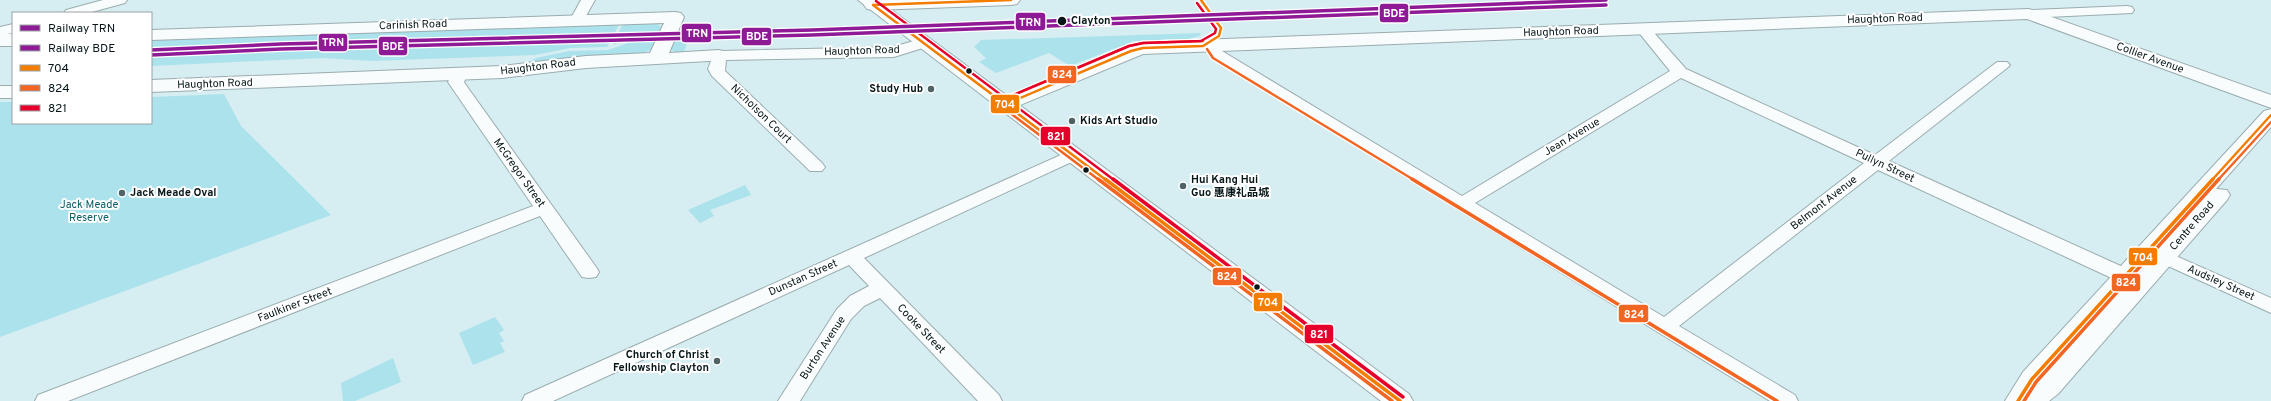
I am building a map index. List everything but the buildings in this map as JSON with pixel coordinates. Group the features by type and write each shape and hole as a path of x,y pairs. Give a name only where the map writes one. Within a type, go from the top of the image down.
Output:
{"street":[{"path":"78,12 93,10 120,0"},
{"path":"577,20 588,0"},
{"path":"870,2 1011,0"},
{"path":"870,2 1400,401"},
{"name":"Haughton Road","path":"1006,104 1131,51 1143,48 2127,10"},
{"name":"Collier Avenue","path":"2029,14 2271,102"},
{"name":"Carinish Road","path":"152,35 675,17 658,59"},
{"path":"844,53 894,43 902,37 904,33 902,26"},
{"name":"Pullyn Street","path":"1643,28 1672,65 1680,72 2133,280"},
{"name":"Haughton Road","path":"152,86 512,71 580,62 719,56 894,52 924,43"},
{"path":"1210,46 1216,54 1787,401"},
{"name":"Nicholson Court","path":"719,56 716,69 718,73 816,167"},
{"name":"Belmont Avenue","path":"1665,326 2002,65"},
{"name":"Jean Avenue","path":"1463,203 1680,72"},
{"name":"McGregor Street","path":"460,73 456,82 460,89 589,272"},
{"path":"0,92 12,92"},
{"name":"Centre Road","path":"2157,254 2271,115"},
{"name":"Centre Road","path":"2018,401 2032,379 2133,280 2271,136"},
{"name":"Dunstan Street","path":"533,401 852,257 1072,155"},
{"name":"Faulkiner Street","path":"46,401 544,208"},
{"name":"Audsley Street","path":"2157,254 2271,306"},
{"name":"Cooke Street","path":"852,257 991,401"},
{"name":"Centre Road","path":"2030,401 2049,386 2133,280"},
{"name":"Burton Avenue","path":"789,401 844,314 857,302 882,288"}],"green space":[{"path":"655,22 661,27 658,36 630,39 613,45 623,23"},
{"path":"620,23 607,47 571,48 535,55 371,61 323,58 152,66 152,38"},
{"path":"1201,33 1200,36 1188,39 1134,41 1070,66 1049,53 996,73 979,62 986,58 974,47 981,40"},
{"path":"674,38 688,40 684,52 676,53 671,49"},
{"path":"658,39 652,49 642,54 524,64 536,58 569,51 608,50 636,40"},
{"name":"Jack Meade Reserve","path":"224,94 241,126 331,215 0,337 0,102 12,102 12,124 152,124 152,97"},
{"path":"745,185 751,195 710,210 714,216 700,223 688,210"},
{"path":"495,317 504,330 499,333 504,341 500,343 505,352 473,365 459,333"},
{"path":"393,358 401,382 355,401 343,401 341,383"}],"rail line":[{"name":"TRN","path":"152,50 281,44 812,30 1606,0"},
{"name":"BDE","path":"152,55 281,49 812,35 1606,5"}],"transit line":[{"name":"704","path":"873,5 1011,0"},
{"name":"704","path":"1006,104 1131,51 1143,48 1203,46 1219,36 1221,28 1201,0"},
{"name":"821","path":"876,1 1403,397"},
{"name":"821","path":"1004,99 1129,46 1143,43 1201,41 1215,33 1216,29 1197,3"},
{"name":"704","path":"873,5 1400,401"},
{"name":"824","path":"1203,41 1143,43 1129,46 1004,99 1001,106 1392,401"},
{"name":"824","path":"1207,49 1213,58 1777,401"},
{"name":"704","path":"2018,401 2032,379 2271,115"},
{"name":"824","path":"2024,401 2036,382 2271,122"}],"place":[{"name":"Clayton","path":"1062,21"},
{"name":"Study Hub","path":"931,89"},
{"name":"Kids Art Studio","path":"1072,121"},
{"name":"Hui Kang Hui Guo 惠康礼品城","path":"1183,186"},
{"name":"Jack Meade Oval","path":"122,193"},
{"name":"Church of Christ Fellowship Clayton","path":"717,361"}]}
